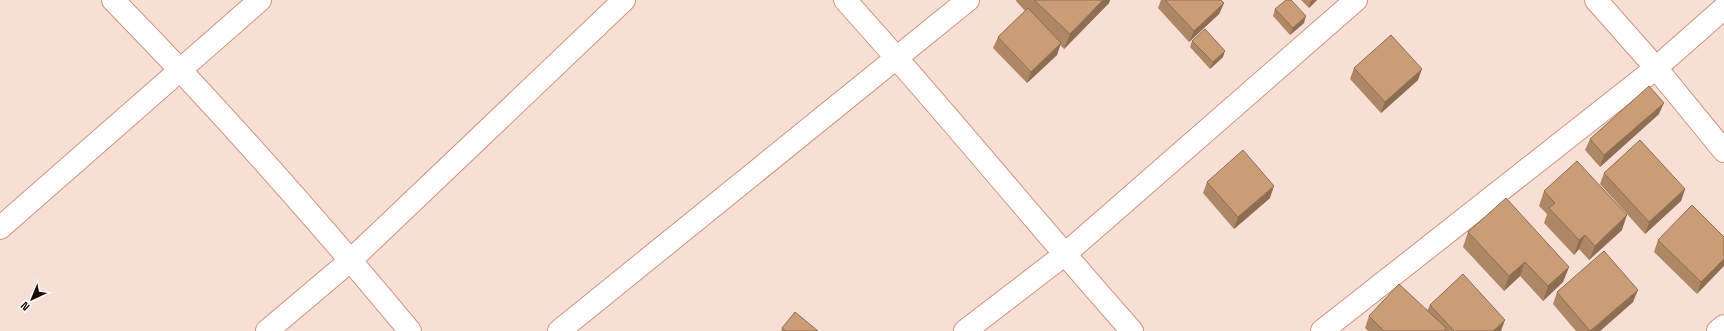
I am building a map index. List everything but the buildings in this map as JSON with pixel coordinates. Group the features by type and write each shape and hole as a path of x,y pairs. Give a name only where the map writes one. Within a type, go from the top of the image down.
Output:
{"street":[{"path":"114,0 181,69 351,260 410,331"},
{"path":"0,228 260,0"},
{"path":"266,331 351,260 624,0"},
{"path":"845,0 898,58 1064,255 1132,331"},
{"path":"559,331 968,0"},
{"path":"965,331 1064,255 1356,0"},
{"path":"1596,0 1656,68 1724,151"},
{"path":"1322,331 1656,68 1724,8"},
{"path":"1718,331 1724,326"}]}
